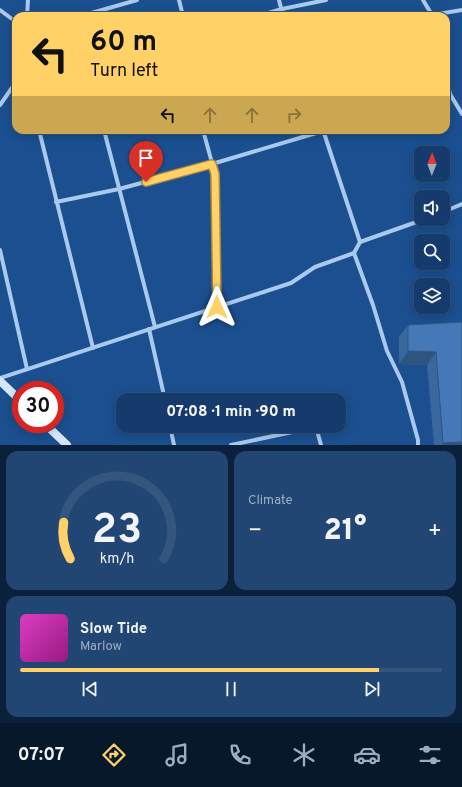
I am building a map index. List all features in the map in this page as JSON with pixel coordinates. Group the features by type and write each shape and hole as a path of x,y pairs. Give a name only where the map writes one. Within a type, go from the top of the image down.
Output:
{"main road":[{"path":"0,381 12,392"},
{"path":"54,433 67,445"}],"street":[{"path":"28,0 28,12"},
{"path":"95,12 137,0"},
{"path":"179,0 182,12"},
{"path":"279,0 282,12"},
{"path":"272,12 326,0"},
{"path":"423,0 430,12"},
{"path":"0,10 12,19"},
{"path":"450,12 462,10"},
{"path":"0,104 12,88"},
{"path":"450,94 462,114"},
{"path":"40,134 93,348"},
{"path":"105,134 155,327"},
{"path":"203,134 215,174 217,307"},
{"path":"56,202 119,189 212,164 310,134"},
{"path":"324,134 360,242"},
{"path":"450,209 462,204"},
{"path":"0,378 291,283 315,267 354,253 360,242 414,223"},
{"path":"0,250 27,369"},
{"path":"354,253 373,305 387,351 402,382 418,440 418,445"},
{"path":"149,329 163,393"},
{"path":"230,445 316,427 321,445"},
{"path":"171,433 174,445"}],"building":[{"path":"462,322 462,442 443,443 436,352 408,351 408,325"}],"route":[{"path":"146,182 212,164 215,174 217,307"}]}
